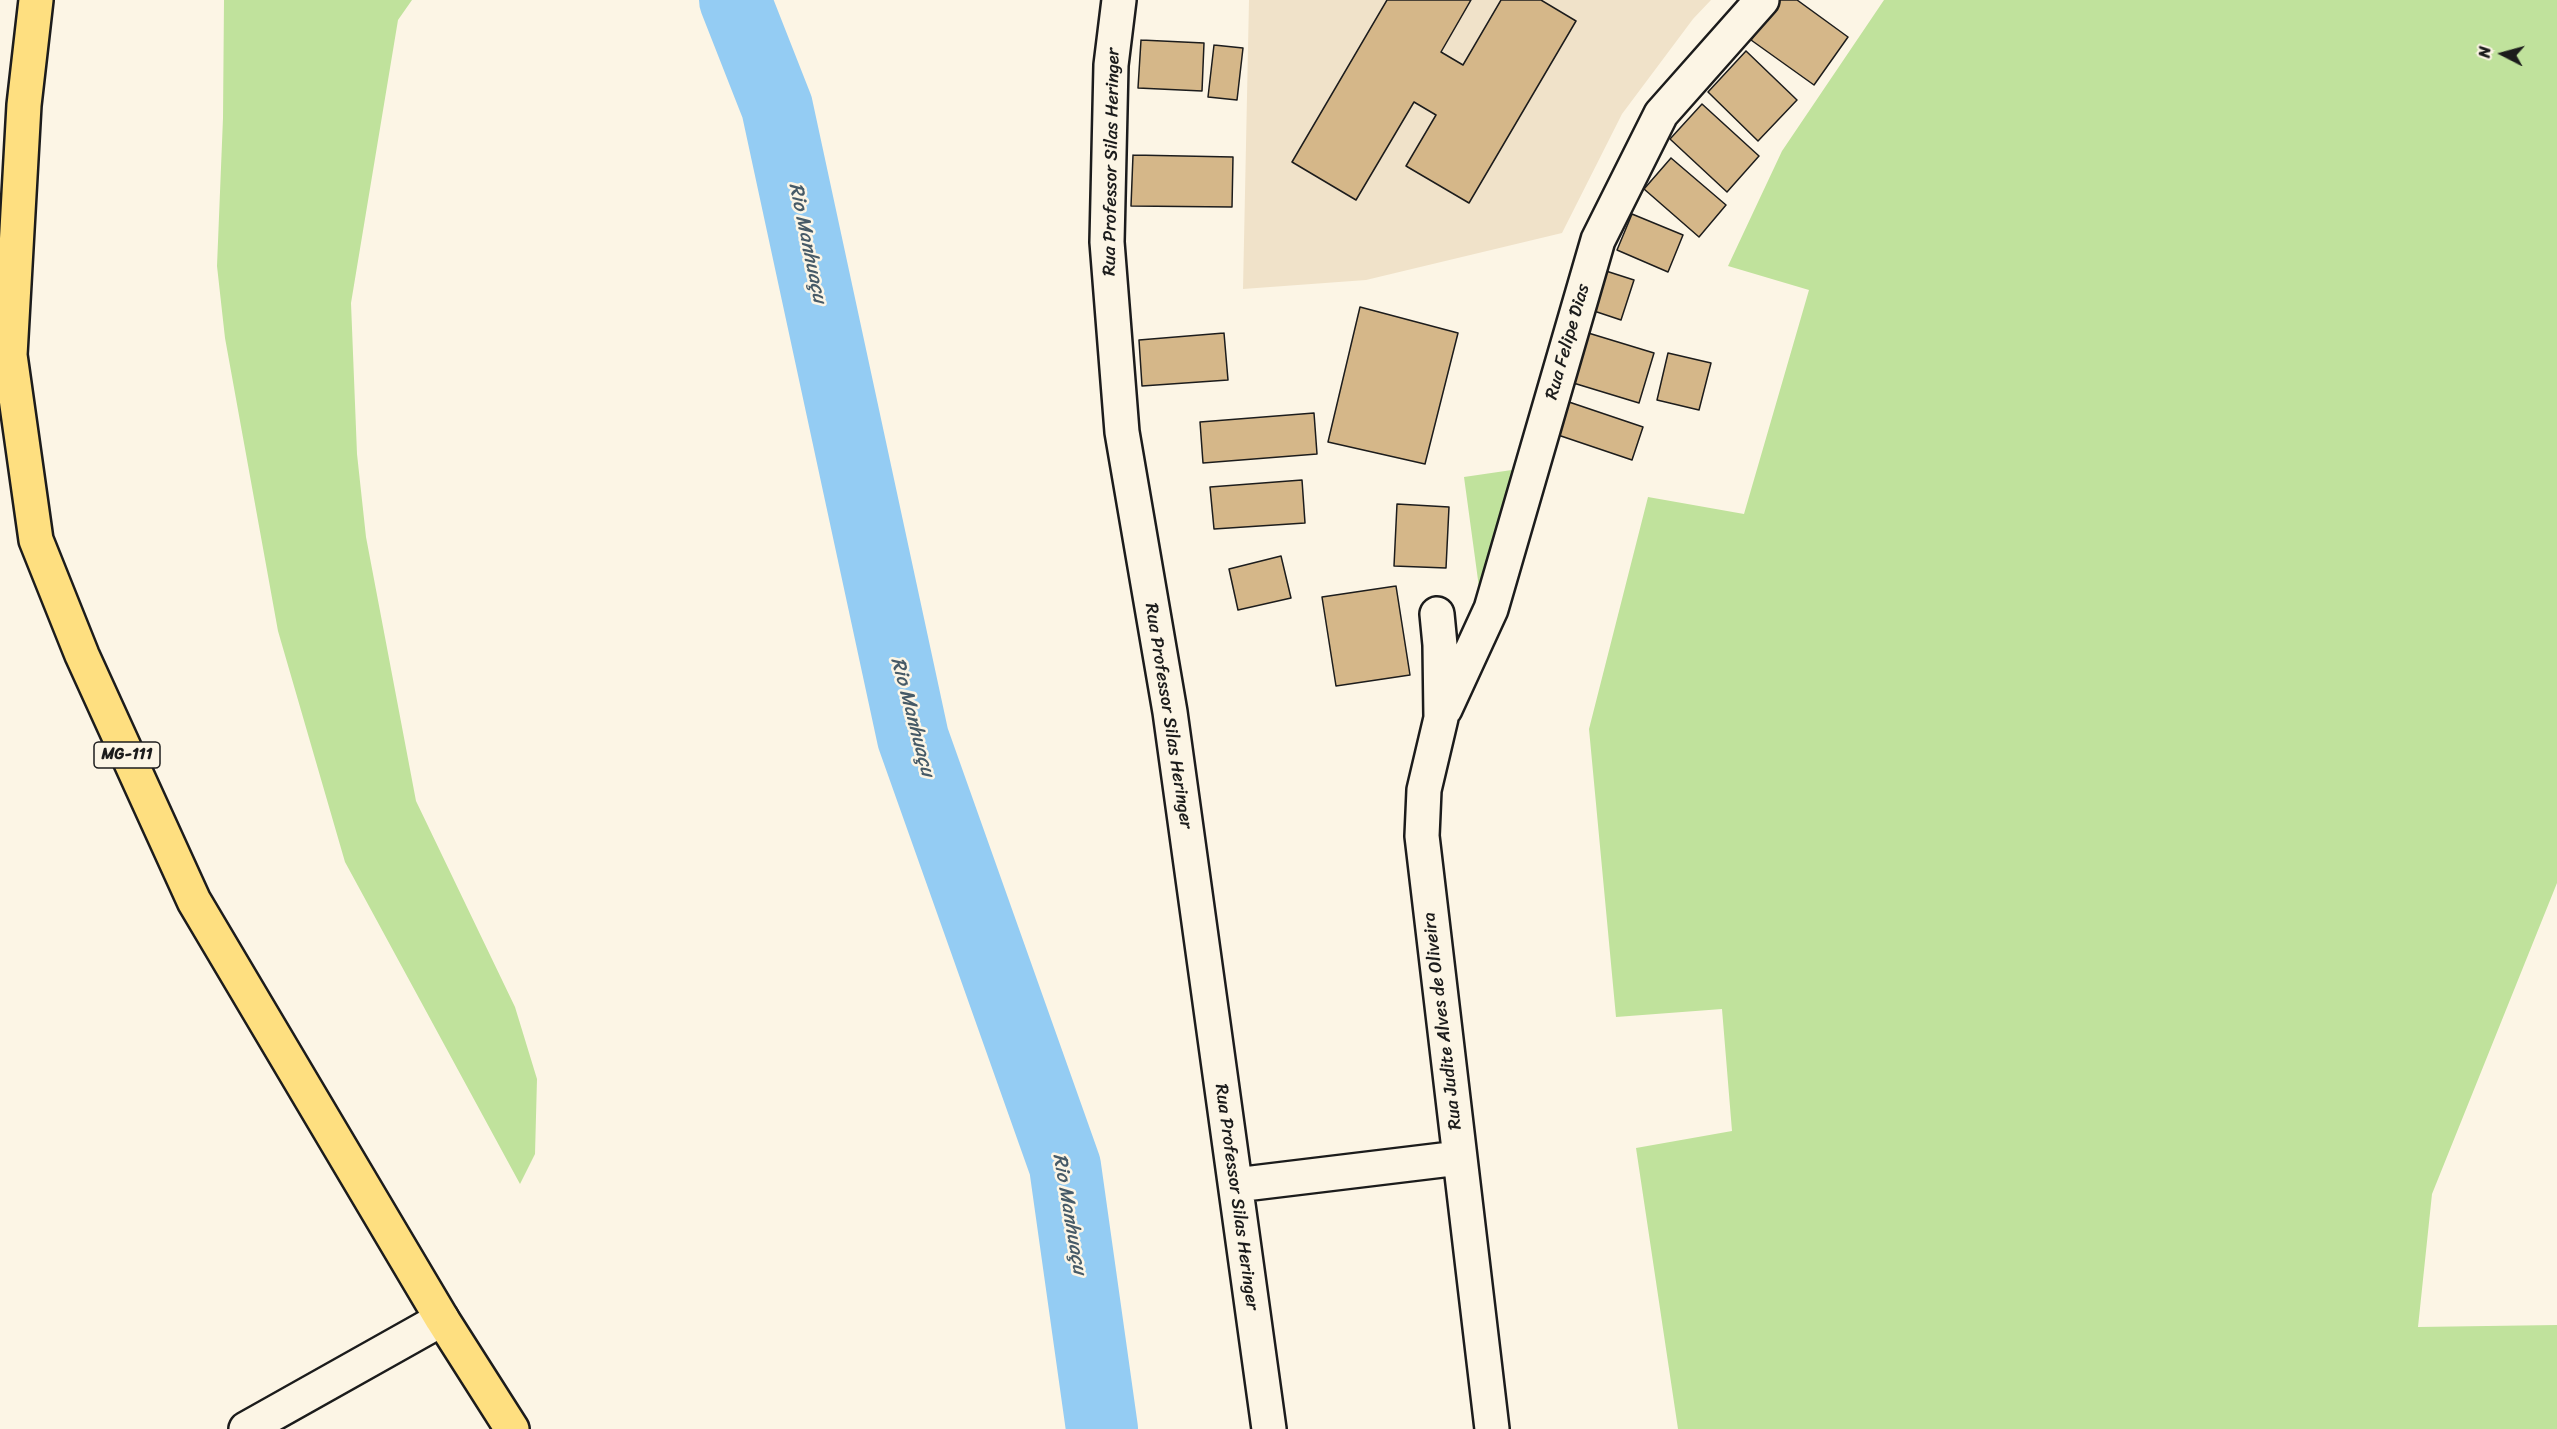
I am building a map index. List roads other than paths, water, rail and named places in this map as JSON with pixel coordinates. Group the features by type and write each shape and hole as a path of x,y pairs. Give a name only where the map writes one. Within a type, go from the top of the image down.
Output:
{"main road":[{"name":"MG-111","path":"36,0 24,105 10,355 36,540 81,655 194,901 442,1319 512,1429"}],"street":[{"name":"Rua Professor Silas Heringer","path":"1119,0 1111,65 1107,242 1122,432 1170,712 1269,1429"},
{"name":"Rua Felipe Dias","path":"1441,718 1491,609 1598,240 1661,114 1762,0"},
{"name":"Rua Judite Alves de Oliveira","path":"1437,614 1440,645 1441,718 1424,790 1422,836 1492,1429"},
{"path":"1236,1185 1459,1158"},
{"path":"246,1429 442,1319"}],"waterway":[{"name":"Rio Manhuaçu","path":"735,0 777,107 913,738 1065,1166 1102,1429"}]}
